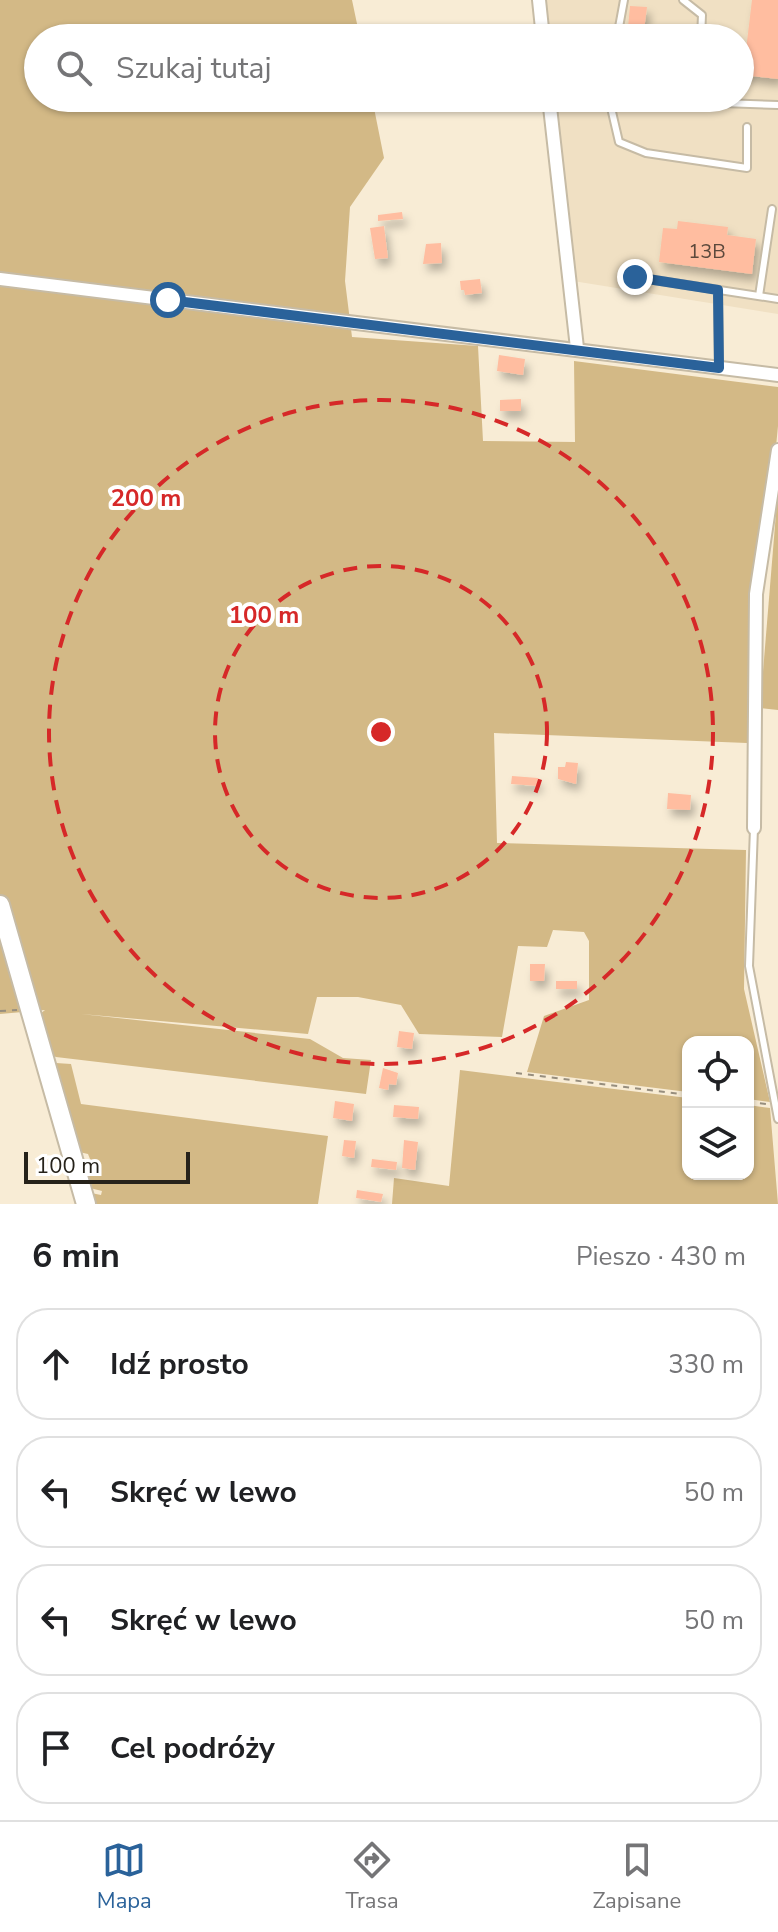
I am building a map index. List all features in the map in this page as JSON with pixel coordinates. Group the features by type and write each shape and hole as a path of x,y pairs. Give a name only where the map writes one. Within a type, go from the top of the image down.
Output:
{"main road":[{"path":"0,905 86,1204"}],"street":[{"path":"539,0 542,24"},
{"path":"551,112 577,348"},
{"path":"0,279 778,375"},
{"path":"754,828 756,594 778,450"}],"lane":[{"path":"620,24 624,0"},
{"path":"683,0 702,15 702,24"},
{"path":"754,104 778,105"},
{"path":"612,112 619,142 646,153 747,168 747,127"},
{"path":"759,296 772,209"},
{"path":"635,277 778,299"},
{"path":"718,290 719,368"},
{"path":"754,828 749,966 778,1119"}],"path":[{"path":"516,1073 682,1094"},
{"path":"754,1103 776,1106"}],"shaded area":[{"path":"0,0 352,0 357,24 24,24 24,112 375,112 384,158 350,207 345,281 352,337 478,346 483,441 575,442 574,361 778,387 778,426 747,743 494,733 497,843 746,850 744,989 770,1102 754,1100 754,1036 682,1036 682,1091 527,1072 544,1016 589,1000 589,941 584,932 553,930 547,947 518,946 502,1037 419,1034 401,1005 358,997 317,997 308,1034 81,1014 310,1039 343,1058 371,1060 366,1094 56,1057 51,1055 40,1014 45,1010 0,1014"},
{"path":"545,0 778,0 778,314 573,281 556,112 754,112 754,24 548,24"},
{"path":"778,489 778,710 760,708"},
{"path":"56,1063 71,1064 81,1104 328,1136 318,1204 94,1204 91,1193 101,1195 102,1191 90,1188 81,1159 90,1159 88,1154 79,1152 54,1066"},
{"path":"460,1070 682,1097 682,1180 754,1180 754,1106 770,1108 778,1204 392,1204 394,1178 449,1186"}],"building":[{"path":"752,0 778,0 778,79 754,76 754,24 749,24"},
{"path":"630,6 647,7 645,24 628,24"},
{"path":"402,212 403,219 378,221 378,215"},
{"path":"678,221 728,227 727,235 756,239 752,274 659,262 663,228 677,229"},
{"path":"384,226 388,258 375,259 370,228"},
{"path":"441,243 442,263 423,264 426,244"},
{"path":"480,279 482,293 465,295 461,290 460,281"},
{"path":"499,355 525,359 523,375 497,371"},
{"path":"521,399 521,411 500,411 500,400"},
{"path":"566,762 578,763 576,784 558,779 558,767 565,767"},
{"path":"512,776 538,778 538,786 511,784"},
{"path":"668,793 691,795 690,810 667,809"},
{"path":"530,964 545,964 544,981 530,981"},
{"path":"556,981 577,981 577,989 556,989"},
{"path":"399,1031 414,1033 412,1049 397,1047"},
{"path":"383,1068 398,1073 396,1085 389,1084 388,1090 379,1088"},
{"path":"335,1101 354,1104 352,1121 333,1118"},
{"path":"394,1105 419,1107 418,1119 393,1117"},
{"path":"344,1140 356,1141 354,1158 342,1156"},
{"path":"404,1140 418,1142 415,1170 402,1168"},
{"path":"372,1159 397,1162 396,1170 371,1167"},
{"path":"357,1190 383,1194 381,1202 356,1198"}],"route":[{"path":"168,300 577,348 719,368 718,290 635,277"}]}
